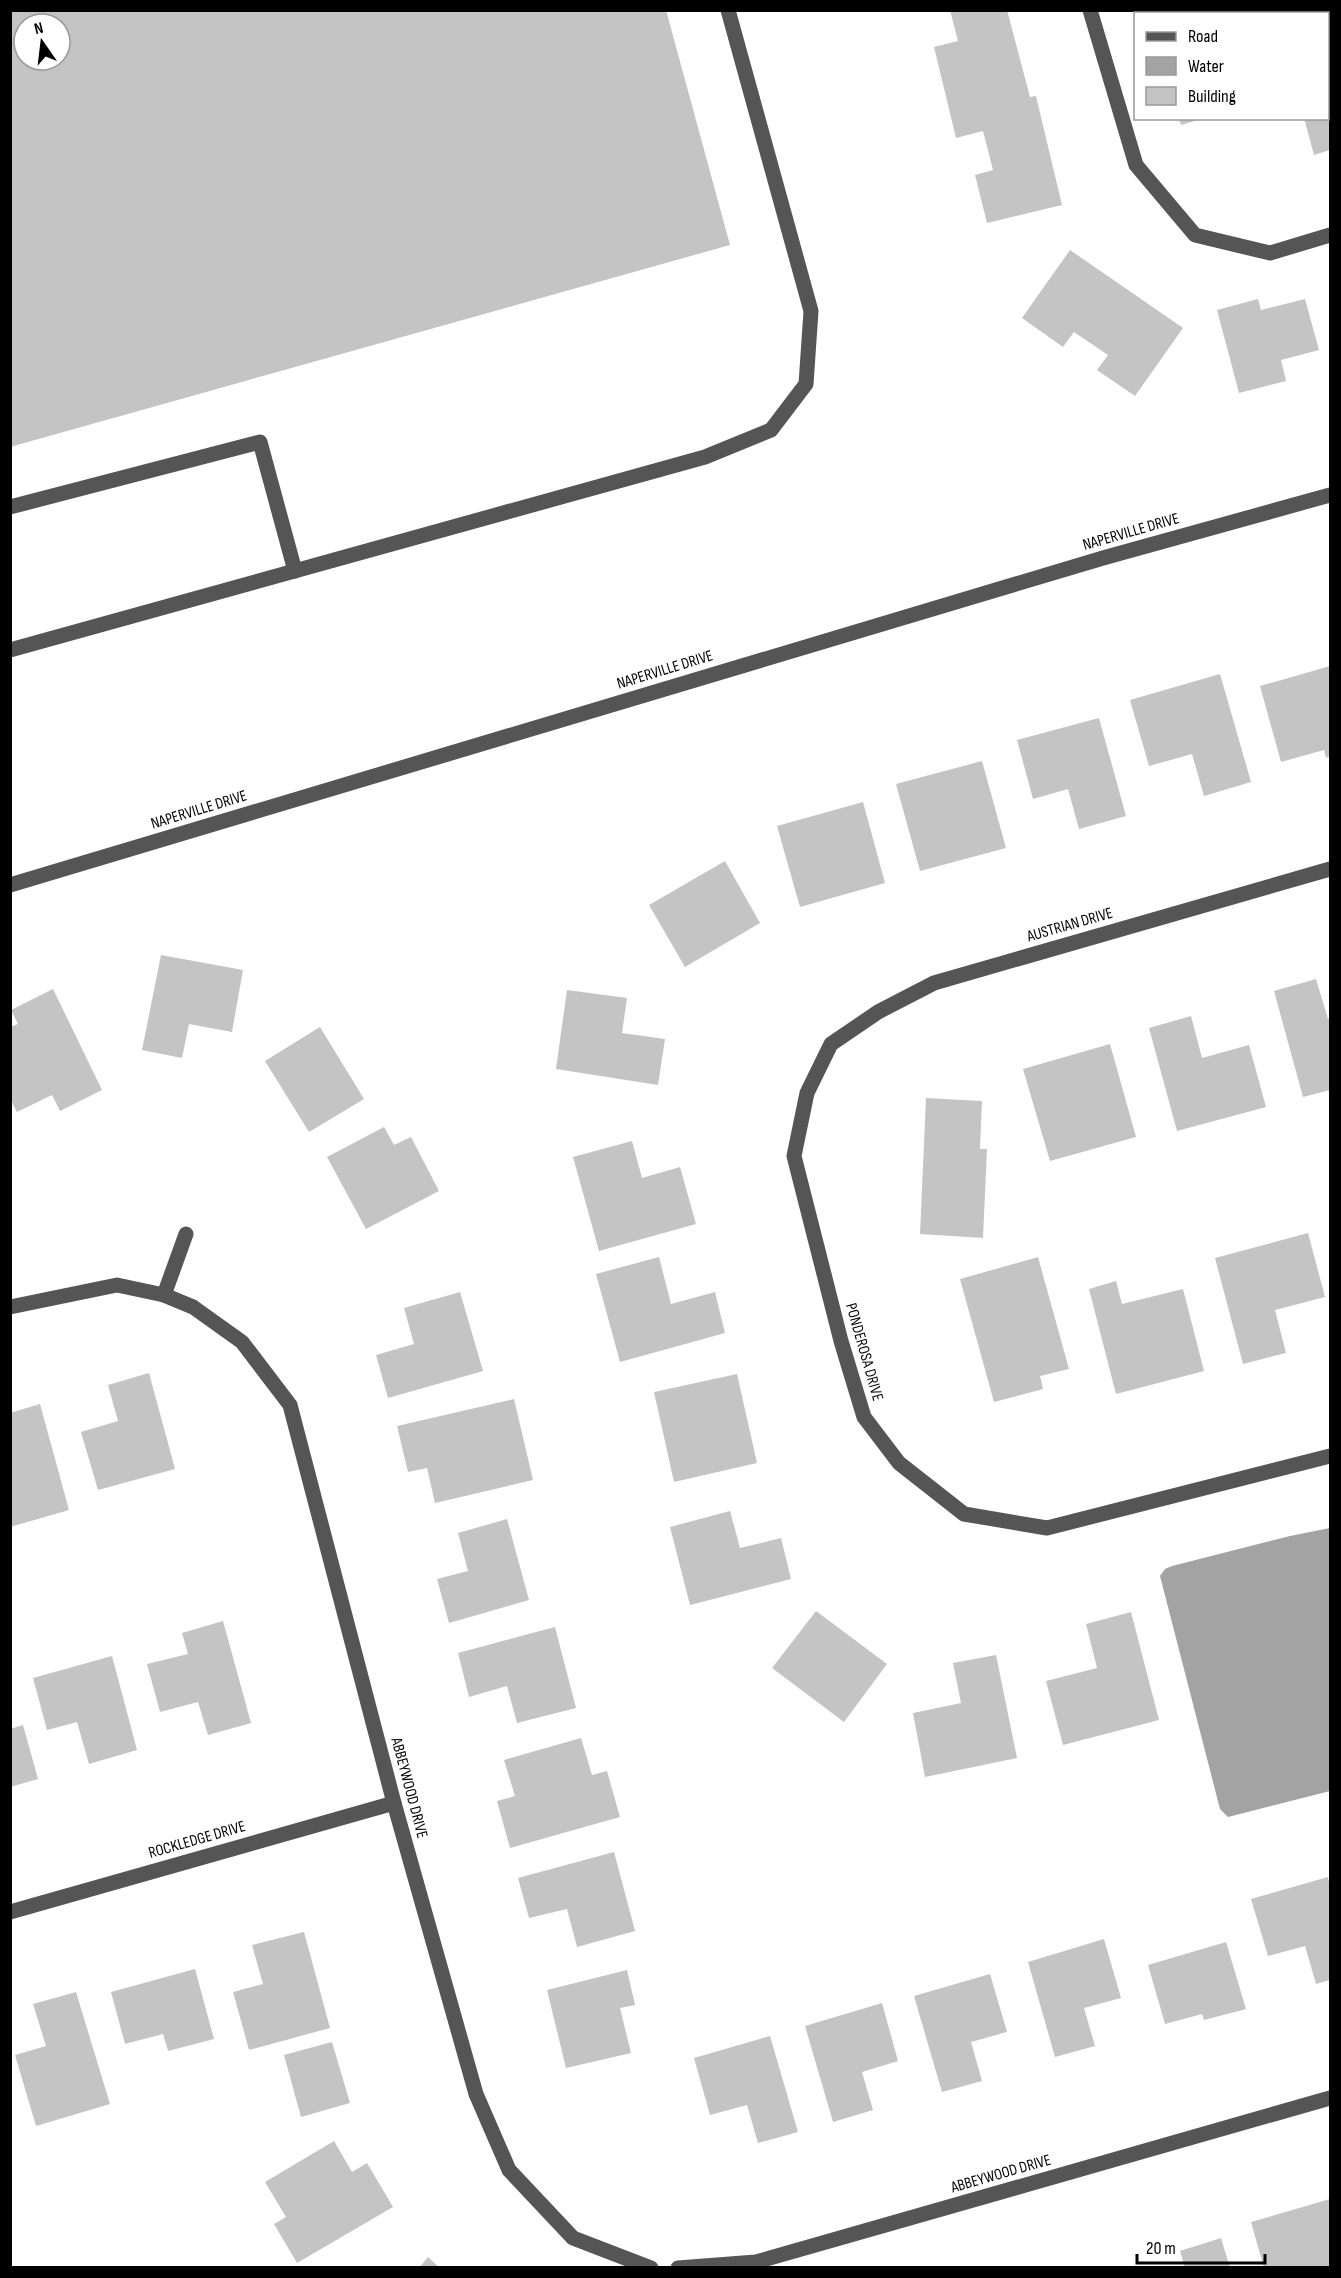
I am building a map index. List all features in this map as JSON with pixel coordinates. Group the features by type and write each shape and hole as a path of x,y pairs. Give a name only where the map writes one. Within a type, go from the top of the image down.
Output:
{"street":[{"path":"10,650 705,457 771,430 806,384 811,311 728,10"},
{"path":"1090,10 1136,165 1195,235 1270,253 1330,235"},
{"path":"10,507 260,442 295,571"},
{"name":"NAPERVILLE DRIVE","path":"10,885 1040,576 1330,495"},
{"name":"AUSTRIAN DRIVE","path":"831,1044 878,1012 934,983 1330,869"},
{"name":"PONDEROSA DRIVE","path":"831,1044 807,1092 794,1156 841,1341 864,1417 899,1463 964,1514 1047,1528 1330,1456"},
{"path":"164,1295 186,1234"},
{"name":"ABBEYWOOD DRIVE","path":"10,1307 117,1285 164,1295 193,1307 242,1342 290,1405 394,1803 476,2094 509,2170 573,2238 651,2268"},
{"name":"ROCKLEDGE DRIVE","path":"10,1912 394,1803"},
{"name":"ABBEYWOOD DRIVE","path":"678,2268 756,2262 1330,2098"}],"water":[{"path":"1330,1528 1330,1791 1228,1817 1220,1809 1160,1576 1165,1569 1172,1566"}],"building":[{"path":"10,10 666,10 730,245 10,447"},
{"path":"950,10 1007,10 1030,97 1036,96 1062,205 987,223 975,175 993,170 983,131 956,138 934,47 958,41"},
{"path":"1148,10 1228,10 1228,12 1148,12"},
{"path":"1329,92 1330,150 1314,155 1305,120 1329,120"},
{"path":"1180,120 1198,120 1181,125"},
{"path":"1070,250 1183,328 1135,396 1097,370 1108,355 1074,332 1063,347 1022,318"},
{"path":"1258,299 1261,310 1305,299 1319,350 1281,360 1286,381 1239,393 1217,310"},
{"path":"1330,666 1330,756 1326,758 1324,750 1281,762 1260,686"},
{"path":"1220,674 1251,782 1204,796 1192,754 1149,766 1130,700"},
{"path":"1099,718 1126,816 1079,829 1068,789 1033,799 1017,740"},
{"path":"982,761 1006,848 920,871 896,784"},
{"path":"863,802 885,883 800,907 777,826"},
{"path":"725,861 760,923 685,967 649,905"},
{"path":"161,955 243,970 232,1032 189,1024 182,1058 142,1050"},
{"path":"1316,979 1328,1019 1330,1018 1330,1090 1303,1097 1274,991"},
{"path":"53,989 102,1090 60,1111 52,1095 17,1112 10,1098 10,1027 18,1024 11,1010"},
{"path":"567,990 627,998 622,1033 665,1039 658,1085 556,1069"},
{"path":"1191,1016 1202,1058 1249,1045 1266,1107 1177,1131 1149,1028"},
{"path":"320,1027 364,1099 309,1132 265,1061"},
{"path":"1110,1044 1136,1137 1050,1161 1023,1069"},
{"path":"926,1098 982,1101 980,1149 987,1149 983,1238 920,1234"},
{"path":"384,1127 394,1145 411,1137 439,1191 366,1229 327,1157"},
{"path":"632,1141 642,1178 680,1167 696,1224 599,1251 573,1157"},
{"path":"1308,1233 1325,1297 1275,1310 1286,1353 1243,1364 1215,1258"},
{"path":"659,1257 671,1304 715,1292 725,1333 620,1362 596,1274"},
{"path":"1038,1257 1069,1369 1040,1376 1043,1389 994,1402 960,1279"},
{"path":"1116,1281 1122,1304 1183,1289 1204,1371 1116,1394 1089,1289"},
{"path":"460,1292 483,1371 388,1398 376,1355 414,1344 404,1308"},
{"path":"149,1373 175,1469 98,1490 81,1432 118,1421 108,1385"},
{"path":"737,1374 757,1463 674,1482 654,1392"},
{"path":"514,1399 533,1480 435,1503 427,1468 408,1472 397,1426"},
{"path":"40,1404 69,1510 10,1527 10,1413"},
{"path":"730,1511 740,1548 781,1538 791,1579 690,1605 670,1527"},
{"path":"507,1519 529,1600 449,1623 437,1579 468,1571 458,1533"},
{"path":"816,1611 887,1664 844,1722 772,1668"},
{"path":"1131,1612 1159,1720 1063,1745 1046,1681 1097,1668 1086,1624"},
{"path":"223,1621 251,1723 208,1735 198,1702 160,1712 147,1664 188,1654 182,1633"},
{"path":"555,1627 576,1708 517,1723 507,1686 469,1697 458,1653"},
{"path":"996,1655 1017,1758 925,1777 913,1713 961,1703 953,1663"},
{"path":"112,1656 137,1750 89,1764 77,1722 47,1730 33,1678"},
{"path":"23,1725 38,1779 10,1787 10,1729"},
{"path":"581,1738 592,1775 607,1771 620,1817 510,1848 497,1801 515,1796 504,1760"},
{"path":"614,1852 635,1931 577,1947 567,1909 529,1918 518,1878"},
{"path":"1328,1877 1330,1887 1330,1980 1316,1984 1305,1946 1268,1956 1251,1899"},
{"path":"304,1932 330,2028 249,2050 233,1992 263,1984 252,1945"},
{"path":"1104,1939 1121,1998 1084,2008 1095,2046 1055,2057 1028,1962"},
{"path":"1226,1942 1246,2009 1204,2020 1202,2014 1165,2024 1148,1965"},
{"path":"195,1969 214,2039 168,2051 163,2034 125,2044 111,1992"},
{"path":"627,1970 635,2005 620,2008 631,2053 566,2068 547,1990"},
{"path":"990,1974 1007,2032 971,2042 982,2081 942,2092 914,1996"},
{"path":"76,1992 110,2104 36,2126 15,2055 46,2046 33,2004"},
{"path":"882,2003 898,2061 862,2072 873,2110 833,2122 805,2026"},
{"path":"770,2036 798,2132 758,2143 747,2105 710,2115 694,2058"},
{"path":"332,2042 350,2103 301,2117 284,2055"},
{"path":"334,2141 352,2172 367,2163 393,2207 297,2263 274,2224 286,2217 265,2182"},
{"path":"1330,2199 1330,2268 1264,2268 1251,2222"},
{"path":"1221,2238 1230,2268 1185,2268 1180,2251"},
{"path":"428,2257 440,2268 419,2268"}]}
